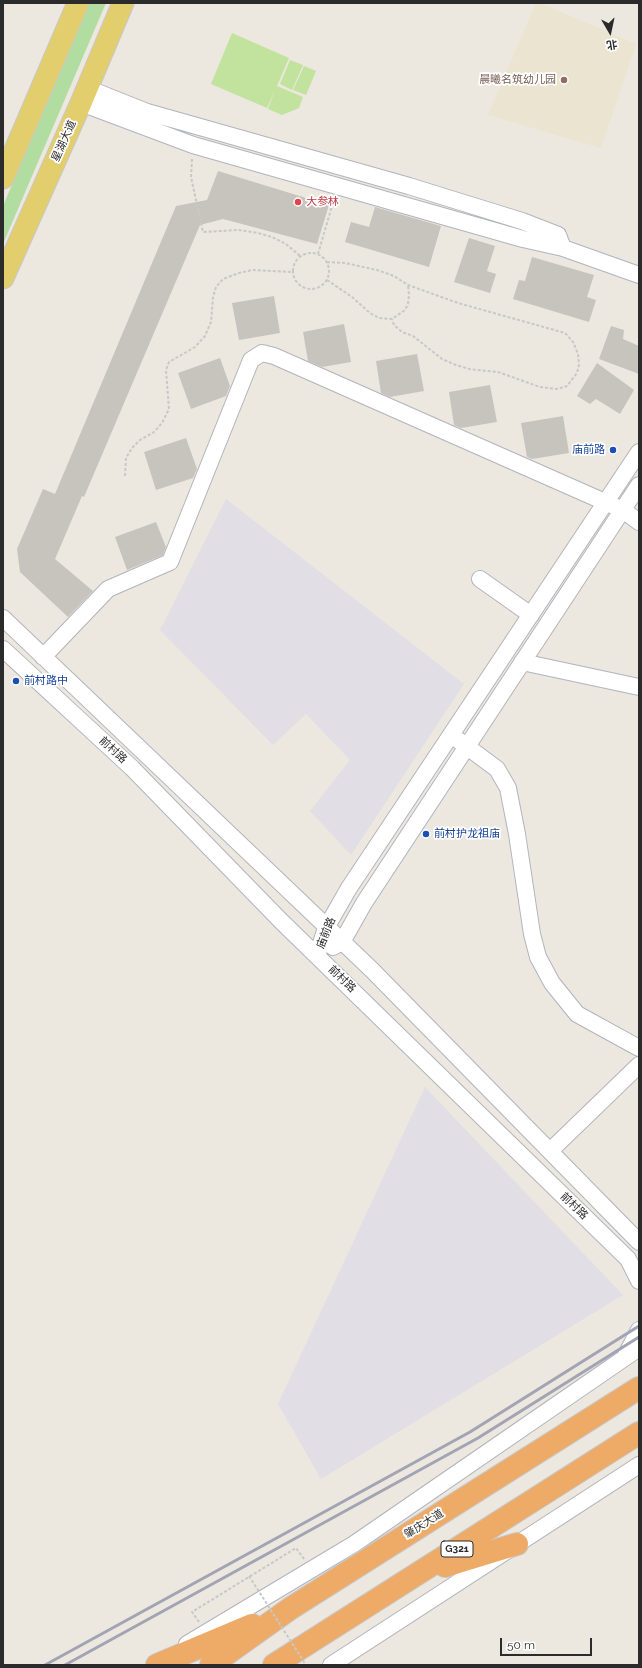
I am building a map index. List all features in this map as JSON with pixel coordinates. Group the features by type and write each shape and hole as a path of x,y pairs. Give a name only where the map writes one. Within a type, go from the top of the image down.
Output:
{"highway":[{"name":"肇庆大道","path":"211,1665 291,1608 639,1388"},
{"name":"G321","path":"274,1665 639,1433"},
{"path":"418,1574 517,1544"},
{"path":"157,1665 291,1608"}],"main road":[{"path":"3,178 78,3"},
{"name":"星湖大道","path":"3,278 123,3"}],"street":[{"path":"84,95 193,145 338,185 523,239 563,248 639,275"},
{"path":"84,95 409,186 522,221 558,235 563,248"},
{"path":"43,657 108,589 170,562 251,360 262,353 282,359 606,502 623,510 639,522"},
{"name":"庙前路","path":"317,956 326,928 349,888 639,452"},
{"name":"庙前路","path":"317,956 342,942 364,903 639,485"},
{"path":"480,579 531,615"},
{"name":"前村路","path":"3,618 377,976 639,1242"},
{"name":"前村路","path":"3,650 132,768 281,922 628,1259 639,1281"},
{"path":"522,662 639,687"},
{"path":"451,735 497,769 508,788 517,834 532,934 538,957 552,984 577,1014 639,1048"},
{"path":"550,1151 639,1065"},
{"path":"624,1357 639,1330"},
{"path":"151,1665 354,1544 639,1348"},
{"path":"331,1665 639,1465"}],"path":[{"path":"193,145 191,177 203,232 238,230 272,236 286,244 300,256"},
{"path":"318,254 338,185"},
{"path":"327,262 329,275 327,280 318,288 306,289 296,283 292,272 295,260 300,256 312,252 318,254 327,262 345,263 377,270 394,276 408,285 486,312 565,333 574,342 578,354 578,373 567,386 557,389 540,388 498,372 456,365 442,359 413,336 402,332 394,325 392,319"},
{"path":"125,476 126,458 132,448 140,440 154,432 162,423 169,408 166,370 169,362 195,346 205,336 211,322 213,297 216,287 223,279 252,270 292,272"},
{"path":"327,280 352,297 370,313 379,318 392,319 405,310 408,304 408,285"},
{"path":"192,1612 296,1548"},
{"path":"249,1576 306,1665"}],"shaded area":[{"name":"晨曦名筑幼儿园","path":"536,3 540,3 636,44 601,148 488,115"},
{"path":"226,499 464,684 351,855 310,811 350,760 306,714 273,745 160,630"},
{"path":"425,1087 623,1295 321,1479 278,1404"}],"green space":[{"path":"89,3 106,3 3,244 3,206"},
{"path":"232,33 289,58 277,86 303,97 299,108 282,115 268,109 275,90 267,108 211,84"},
{"path":"290,60 303,65 292,90 280,84"},
{"path":"304,66 316,71 306,95 293,90"}],"building":[{"path":"218,171 329,205 317,244 223,219 200,225 84,497 82,496 55,559 93,591 68,617 20,572 17,549 43,489 55,494 176,206 207,200"},
{"path":"375,207 441,226 429,267 345,242 351,222 369,227"},
{"path":"469,238 495,246 487,271 496,274 490,293 454,282"},
{"path":"532,257 594,275 587,297 596,300 589,322 513,299 519,280 525,281"},
{"path":"274,296 280,333 239,340 232,303"},
{"path":"344,324 351,362 322,367 308,361 303,332"},
{"path":"611,326 624,330 623,339 639,346 639,374 599,359"},
{"path":"417,354 424,391 390,397 381,393 376,361"},
{"path":"220,358 230,386 226,396 191,409 178,373"},
{"path":"597,363 634,390 620,414 596,399 590,404 577,396"},
{"path":"490,385 497,422 461,428 454,425 449,392"},
{"path":"563,416 569,453 532,459 527,457 521,423"},
{"path":"186,438 197,469 193,478 156,490 144,452"},
{"path":"156,522 166,547 163,555 127,570 115,537"}],"railway":[{"path":"45,1665 470,1432 639,1326"},
{"path":"65,1665 478,1438 639,1337"}],"place":[{"name":"晨曦名筑幼儿园","path":"564,80"},
{"name":"大参林","path":"298,202"},
{"name":"庙前路","path":"613,450"},
{"name":"前村路中","path":"16,681"},
{"name":"前村护龙祖庙","path":"426,834"}]}
